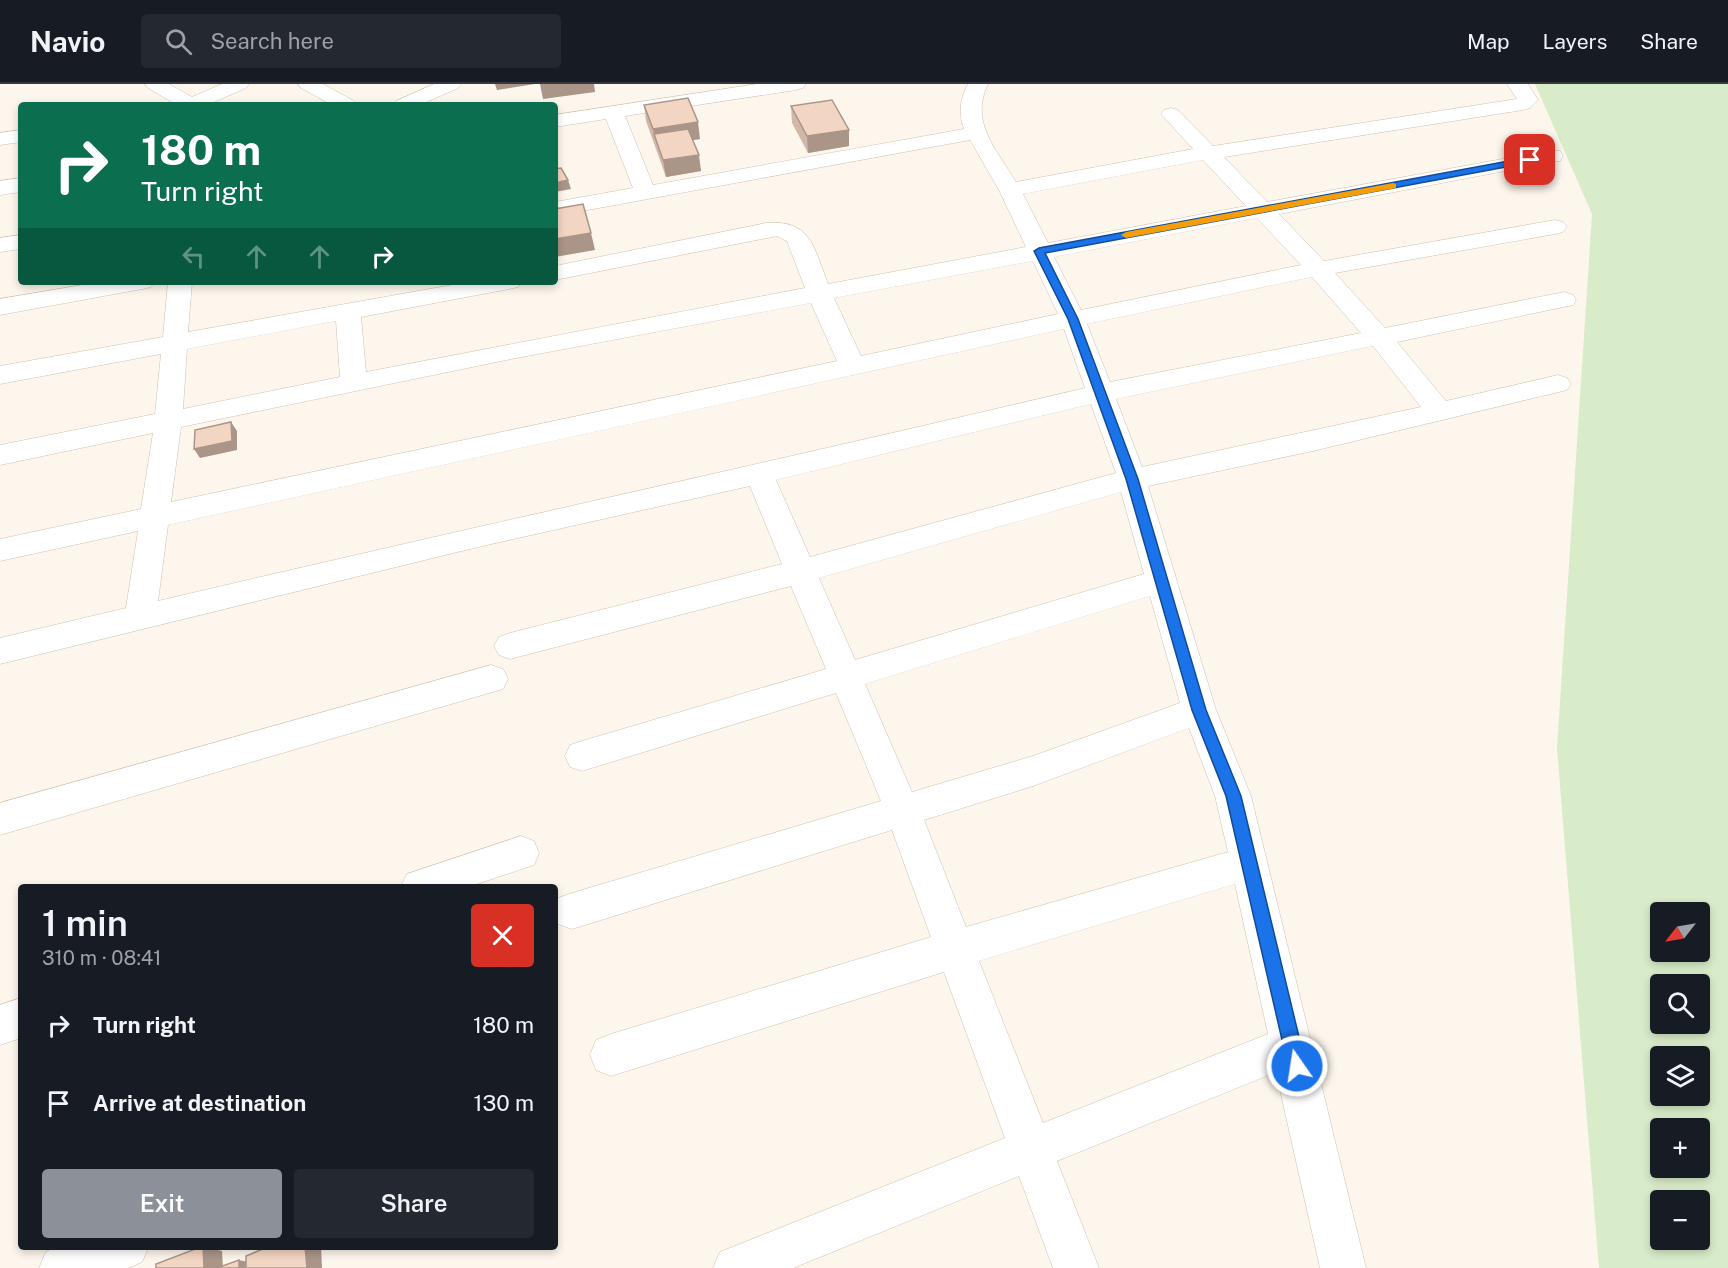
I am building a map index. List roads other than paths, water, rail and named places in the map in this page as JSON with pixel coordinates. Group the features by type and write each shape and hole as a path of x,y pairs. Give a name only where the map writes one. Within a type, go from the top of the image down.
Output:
{"street":[{"path":"156,84 188,102"},
{"path":"196,102 239,84"},
{"path":"308,84 341,102"},
{"path":"411,102 451,84"},
{"path":"642,84 649,105"},
{"path":"558,120 796,84"},
{"path":"978,84 972,96 970,118 976,133 1010,190 1073,319 1132,479 1199,710 1233,796 1292,1045 1335,1265"},
{"path":"1010,190 1207,153 1522,104 1528,100 1527,95 1517,84"},
{"path":"613,111 646,194"},
{"path":"1171,114 1318,269 1379,337 1440,412"},
{"path":"558,209 976,133"},
{"path":"0,139 18,136"},
{"path":"0,455 512,351 1552,156"},
{"path":"0,188 18,185"},
{"path":"0,550 1073,319 1318,269 1555,227"},
{"path":"558,272 777,229 790,231 798,237 819,293 853,367"},
{"path":"0,245 18,242"},
{"path":"0,307 125,285"},
{"path":"140,618 168,422 180,285"},
{"path":"0,375 493,285"},
{"path":"0,651 478,536 759,474 1100,393 1564,300"},
{"path":"348,312 354,383"},
{"path":"510,646 802,571 1132,479 1558,384"},
{"path":"759,474 903,811 1076,1268"},
{"path":"582,756 1161,580"},
{"path":"0,819 491,679"},
{"path":"572,911 1033,771 1199,710"},
{"path":"426,884 521,853"},
{"path":"611,1055 956,949 1250,863"},
{"path":"0,1025 18,1019"},
{"path":"736,1268 1292,1045"},
{"path":"62,1268 114,1250"}]}
